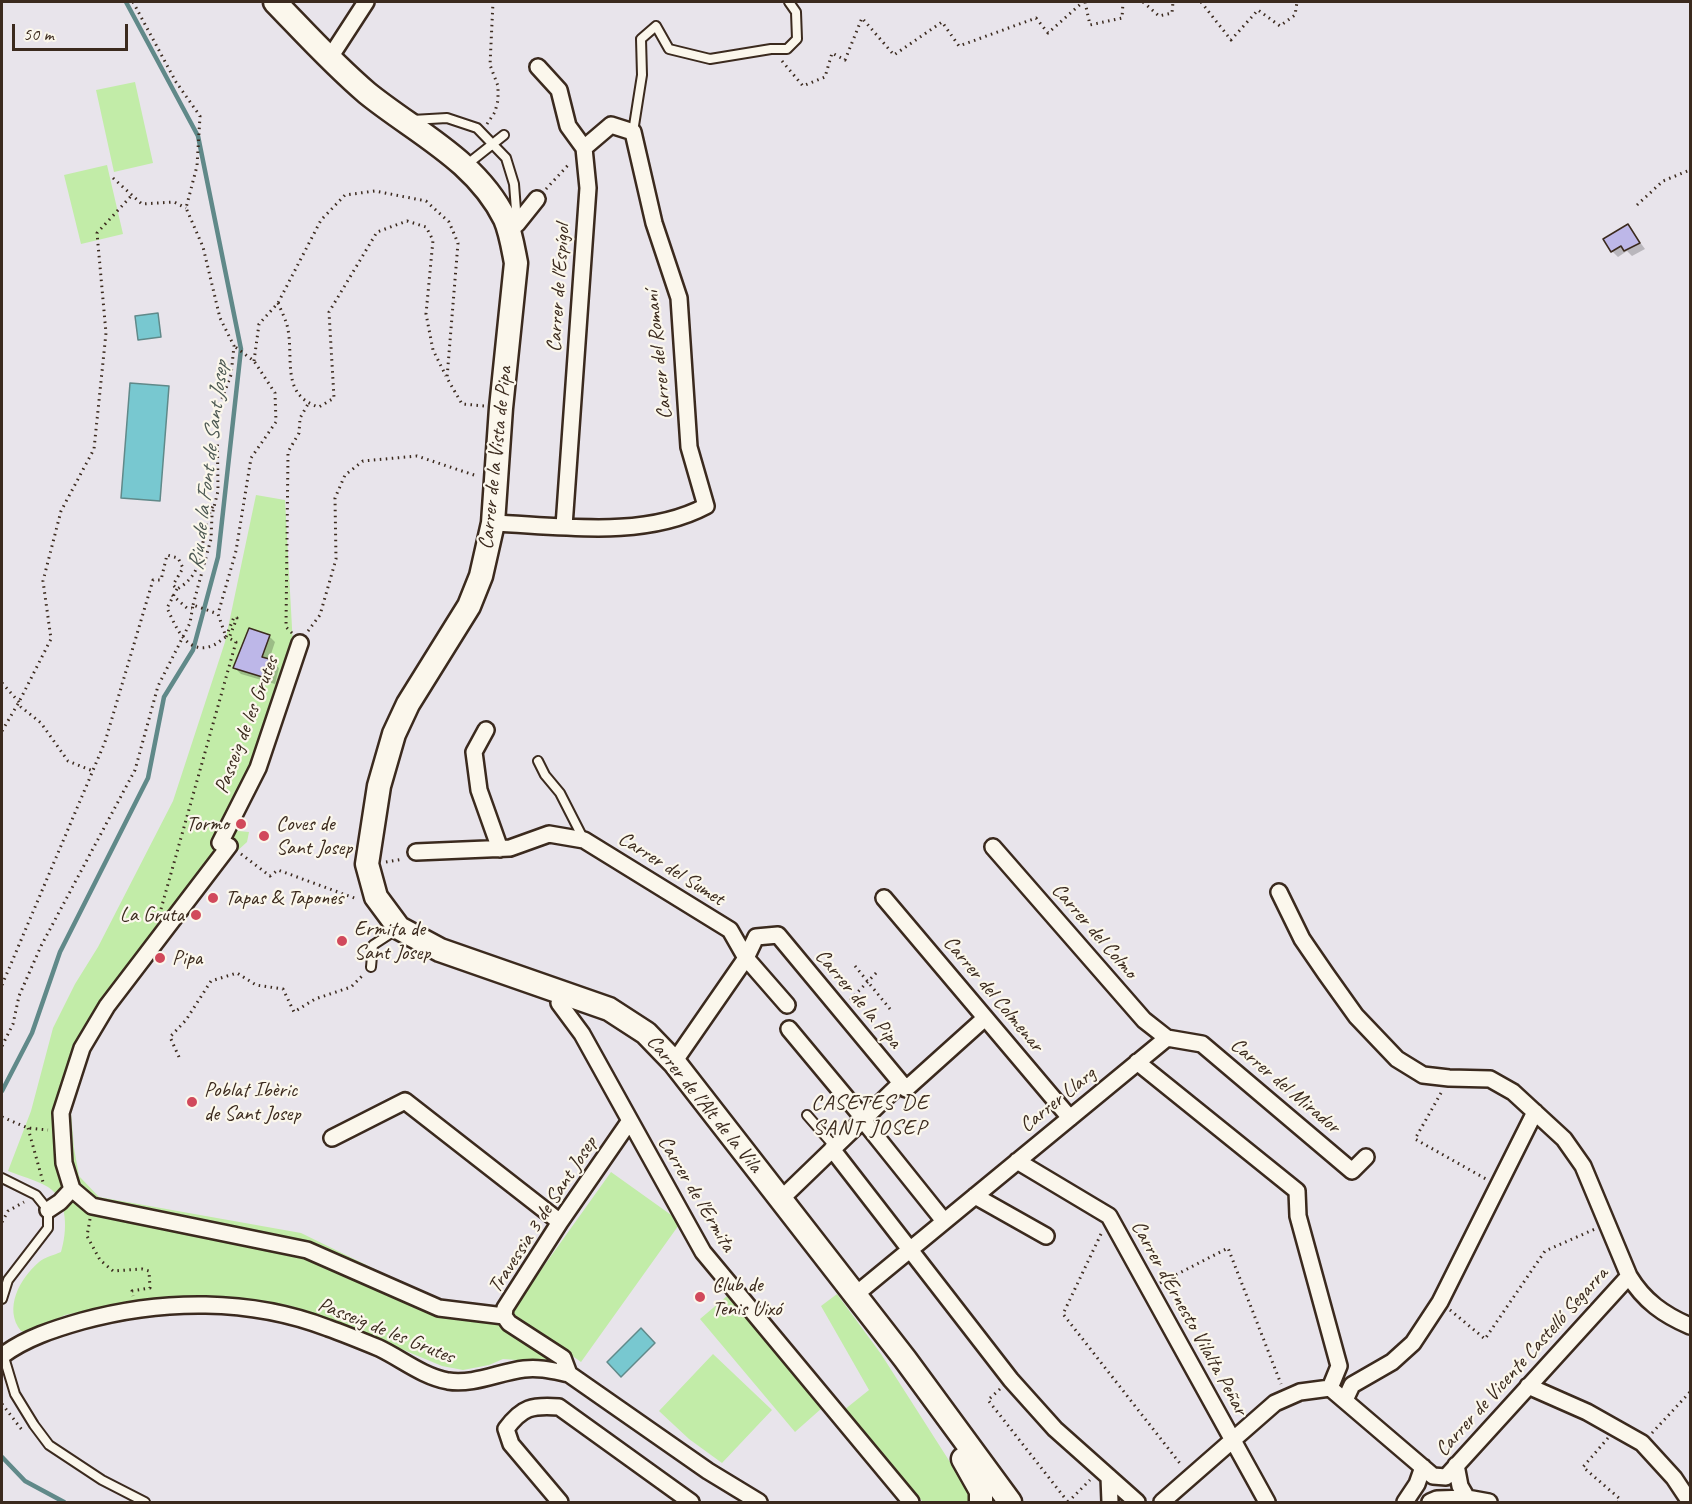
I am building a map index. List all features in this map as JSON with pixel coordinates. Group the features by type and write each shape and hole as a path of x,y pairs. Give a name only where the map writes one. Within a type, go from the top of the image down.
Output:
{"main road":[{"name":"Carrer de la Vista de Pipa","path":"280,5 329,59 368,93 465,166 482,183 514,233 516,263 501,408 493,523 482,576 470,606 408,704 394,734 379,786 367,864"},
{"name":"Carrer de l'Alt de la Vila","path":"367,864 376,897 399,927 440,950 609,1009 646,1032 674,1062 905,1359 1010,1503"},
{"name":"Carrer de l'Alt de la Vila","path":"905,1359 981,1491 981,1503"}],"street":[{"path":"329,59 366,2"},
{"name":"Carrer de l'Espígol","path":"538,67 558,90 568,126 584,148 588,188 564,526"},
{"path":"584,148 611,125 633,132"},
{"name":"Carrer del Romaní","path":"564,526 621,528 687,516 706,506 689,447 679,298 654,223 633,132"},
{"path":"514,233 537,199"},
{"path":"493,523 564,526"},
{"name":"Passeig de les Grutes","path":"230,846 220,843 258,768 300,643"},
{"path":"486,730 474,752 479,790 500,849"},
{"name":"Carrer del Sumet","path":"416,852 510,849 549,834 584,840 729,930 746,958 787,1005"},
{"path":"48,1210 60,1202 72,1189 64,1163 61,1113 81,1048 107,1006 230,846"},
{"name":"Carrer del Colmo","path":"993,847 1144,1020 1167,1038"},
{"path":"1279,892 1302,939 1356,1016 1397,1059 1423,1075 1449,1078 1490,1078 1513,1092 1564,1138 1583,1166 1629,1276 1639,1293 1654,1306 1690,1326"},
{"name":"Carrer del Colmenar","path":"884,898 1070,1118"},
{"name":"Carrer de la Pipa","path":"746,958 756,937 778,935 904,1086"},
{"path":"674,1062 746,958"},
{"name":"Carrer de l'Ermita","path":"559,1003 582,1034 703,1252 911,1503"},
{"path":"781,1199 864,1119 985,1018"},
{"path":"789,1029 864,1119 944,1221"},
{"name":"Carrer Llarg","path":"855,1295 1167,1038"},
{"name":"Carrer del Mirador","path":"1167,1038 1202,1044 1352,1171 1366,1156"},
{"path":"1137,1062 1297,1191 1298,1216 1339,1366 1330,1388"},
{"path":"332,1138 405,1101 560,1221"},
{"path":"1345,1400 1352,1385 1392,1362 1413,1343 1440,1302 1535,1112"},
{"name":"Travessia 3 de Sant Josep","path":"569,1374 563,1358 509,1323 504,1316 505,1308 560,1221 630,1122"},
{"path":"833,1148 1011,1380 1055,1429 1137,1503"},
{"name":"Carrer d'Ernesto Vilalta Peñar","path":"1017,1161 1109,1216 1267,1503"},
{"name":"Passeig de les Grutes","path":"72,1189 93,1206 307,1250 439,1308 504,1316"},
{"path":"975,1196 1046,1236"},
{"name":"Carrer de Vicente Castelló Segarra","path":"1405,1503 1417,1484 1423,1467 1433,1476 1446,1477 1629,1276"},
{"name":"Passeig de les Grutes","path":"2,1352 64,1326 107,1314 138,1309 185,1304 271,1312 325,1327 380,1348 428,1375 449,1381 470,1381 525,1369 547,1369 569,1374 708,1471 759,1503"},
{"path":"1339,1366 1368,1375"},
{"path":"1528,1386 1587,1412 1642,1443 1674,1478 1690,1503"},
{"path":"1162,1503 1275,1403 1286,1396 1300,1392 1330,1388 1423,1467"},
{"path":"560,1503 511,1444 506,1429 516,1416 537,1406 558,1407 691,1503"},
{"path":"1456,1464 1460,1486 1467,1498"},
{"path":"1104,1473 1110,1503"},
{"path":"1430,1503 1437,1499 1467,1498 1489,1503"}],"lane":[{"path":"633,132 642,75 641,39 656,26 669,49 710,59 771,49 787,50 797,39 796,12 789,2"},
{"name":"Carrer de la Vista de Pipa","path":"405,120 447,118 477,128 482,132 506,158 514,184 514,233"},
{"path":"465,166 504,135"},
{"path":"538,761 545,775 560,793 584,840"},
{"path":"371,967 373,945 399,927"},
{"path":"807,1114 833,1148"},
{"path":"2,1178 36,1195 48,1210 48,1228 8,1280 2,1299"},
{"path":"2,1352 15,1394 49,1445 102,1480 145,1503"}],"path":[{"path":"133,2 176,82 200,116 197,165 186,208 203,247 220,318 234,346 254,361 275,393 276,422 250,458 236,551 218,614 226,637"},
{"path":"482,132 495,112 498,100 498,86 490,65 493,2"},
{"path":"771,49 803,86 825,78 832,53 845,60 862,18 894,55 942,22 959,46 1036,18 1048,33 1084,2 1090,25 1122,18 1123,2"},
{"path":"1143,2 1159,16 1172,13 1173,2"},
{"path":"1201,2 1231,40 1258,10 1280,26 1295,15 1297,2"},
{"path":"537,199 584,148"},
{"path":"1636,205 1663,182 1690,170"},
{"path":"113,178 142,204 174,202 186,208"},
{"path":"254,361 260,324 278,303 321,220 345,195 375,191 426,201 449,222 458,243 447,378"},
{"path":"2,731 51,639 43,581 61,511 94,449 105,333 97,233 132,195"},
{"path":"278,303 287,326 290,372 299,396 308,404 319,407 334,398 329,312 377,232 407,221 426,227 433,240 426,314 433,350 462,404 501,408"},
{"path":"2,1046 13,1024 19,996 41,946 135,770 158,686 190,623 211,539 212,515 218,491 218,412 231,375 234,346"},
{"path":"308,404 300,418 299,433 288,452 286,627 300,643 320,615 336,559 335,498 345,475 363,461 417,456 496,483"},
{"path":"158,917 236,642 229,638 237,618 234,617 226,637 216,645 190,644 182,638 167,608 172,595 188,583 196,570 203,551 204,530 215,501"},
{"path":"2,985 105,742 153,580 162,580 167,555 178,558 183,568 173,585 177,589"},
{"path":"172,595 187,608 194,606 218,614"},
{"path":"2,683 21,707 41,723 68,761 93,771"},
{"path":"230,846 270,876 278,870 358,900 376,897"},
{"path":"367,864 412,858 416,852"},
{"path":"855,966 890,1009"},
{"path":"179,1057 170,1037 186,1020 211,981 237,973 256,985 283,989 294,1012 315,999 351,987 371,967"},
{"path":"840,1010 878,971"},
{"path":"1449,1078 1415,1139 1498,1185"},
{"path":"2,1117 28,1128 62,1132"},
{"path":"93,1206 87,1236 100,1260 113,1271 142,1269 149,1271 150,1288 132,1292 138,1309"},
{"path":"1109,1216 1063,1314 1190,1477"},
{"path":"1440,1302 1485,1339 1545,1251 1608,1224"},
{"path":"1149,1288 1228,1248 1286,1396"},
{"path":"1011,1380 988,1400 1068,1502 1104,1473"},
{"path":"1642,1443 1690,1392"},
{"path":"1617,1428 1583,1467 1620,1499 1618,1503"}],"green space":[{"path":"135,82 153,163 114,172 96,90"},
{"path":"107,165 123,234 81,244 64,175"},
{"path":"256,495 285,500 293,646 258,777 228,830 249,832 247,842 235,853 138,973 86,1058 71,1113 79,1176 99,1197 301,1233 442,1302 498,1307 560,1363 503,1359 489,1365 463,1370 442,1366 288,1305 202,1296 130,1302 65,1315 28,1333 21,1331 16,1322 14,1304 20,1285 39,1262 61,1252 65,1217 60,1200 48,1187 8,1171 31,1111 53,1028 75,984 98,947 173,801 225,642"},
{"path":"611,1172 681,1222 581,1362 511,1312"},
{"path":"837,1294 881,1354 964,1484 969,1493 970,1502 923,1502 844,1410 869,1390 821,1306"},
{"path":"727,1296 822,1408 795,1432 700,1319"},
{"path":"713,1354 772,1410 722,1463 689,1439 659,1411"}],"water":[{"path":"158,313 161,337 138,340 135,316"},
{"path":"130,383 169,386 160,501 121,498"},
{"path":"641,1328 655,1343 621,1377 607,1362"}],"building":[{"path":"1628,224 1640,243 1624,251 1621,246 1611,252 1603,239"},
{"path":"249,628 270,635 262,657 273,660 269,679 233,668"}],"waterway":[{"name":"Riu de la Font de Sant Josep","path":"2,1091 32,1033 60,952 148,778 164,697 193,650 218,557 241,349 198,136 126,2"},
{"name":"Riu de la Font de Sant Josep","path":"2,1457 25,1481 64,1502"}],"place":[{"name":"Tormo","path":"241,824"},
{"name":"Coves de Sant Josep","path":"264,836"},
{"name":"Tapas & Tapones","path":"213,898"},
{"name":"La Gruta","path":"196,915"},
{"name":"Ermita de Sant Josep","path":"342,941"},
{"name":"Pipa","path":"160,958"},
{"name":"Poblat Ibèric de Sant Josep","path":"192,1102"},
{"name":"Club de Tenis Uixó","path":"700,1297"}],"district":[{"name":"CASETES DE SANT JOSEP","path":"870,1116"}]}
